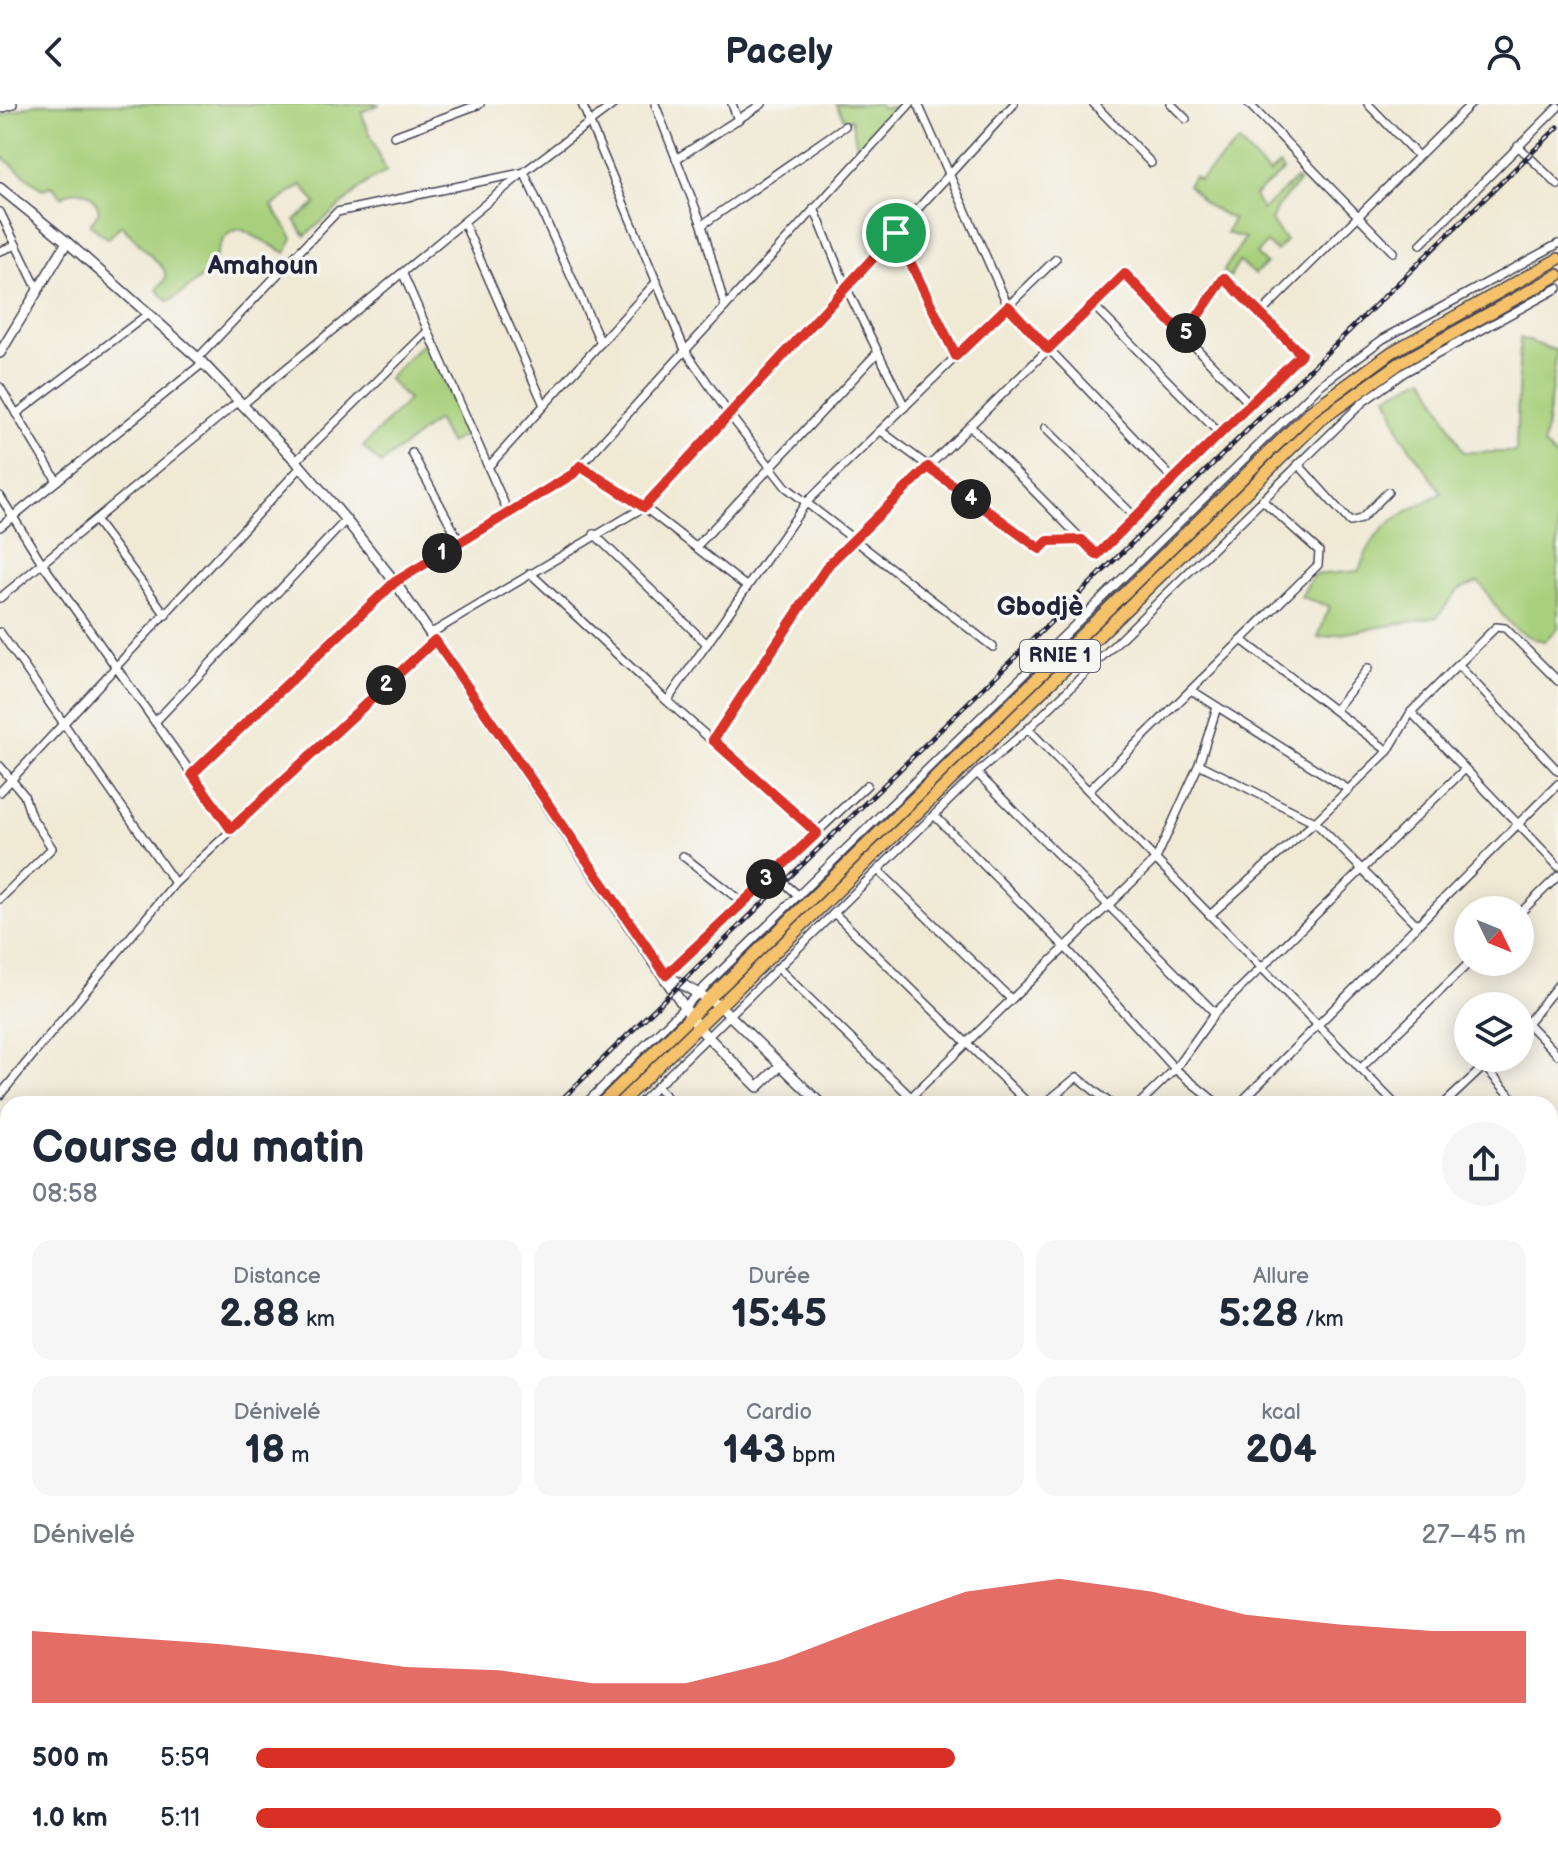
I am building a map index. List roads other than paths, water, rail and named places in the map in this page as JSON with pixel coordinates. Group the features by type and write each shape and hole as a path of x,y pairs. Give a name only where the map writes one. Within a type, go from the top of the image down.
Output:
{"highway":[{"name":"RNIE 1","path":"710,1000 1310,412 1392,352 1558,259"},
{"name":"RNIE 1","path":"609,1096 1319,421 1400,363 1558,275"},
{"name":"RNIE 1","path":"626,1096 692,1017"}],"street":[{"path":"0,108 12,104"},
{"path":"394,136 480,104"},
{"path":"582,104 685,350 729,414 786,487 993,647"},
{"path":"0,598 403,274 524,172 614,104"},
{"path":"655,104 702,225 725,307"},
{"path":"732,104 738,120"},
{"path":"676,159 762,104"},
{"path":"918,104 1008,306 1173,479"},
{"path":"0,1095 175,883 433,637 530,573 644,507 1014,104"},
{"path":"1094,104 1151,163"},
{"path":"1171,104 1186,119"},
{"path":"1249,104 1393,252"},
{"path":"1368,104 1418,156"},
{"path":"1260,314 1471,104"},
{"path":"192,774 395,582 580,466 906,105"},
{"path":"1421,244 1558,107"},
{"path":"702,225 845,126"},
{"path":"1518,146 1558,185"},
{"path":"524,172 601,343"},
{"path":"0,527 200,360 337,212 524,172"},
{"path":"0,188 67,242 200,360 299,464 395,582 707,1037 758,1087 781,1065"},
{"path":"814,208 846,287 905,407"},
{"path":"0,212 38,290"},
{"path":"464,223 544,405"},
{"path":"896,233 956,356"},
{"path":"0,353 67,242"},
{"path":"595,1096 710,1000 799,896 1319,386 1383,339 1558,244"},
{"path":"0,251 16,245"},
{"path":"667,701 806,503 1056,259"},
{"path":"403,274 508,512"},
{"path":"713,740 829,564 1125,274 1250,404"},
{"path":"970,426 1097,555 1301,354 1224,278 1184,336"},
{"path":"489,466 657,281"},
{"path":"647,1096 977,773 1028,729 1363,402 1405,372 1558,288"},
{"path":"1093,305 1220,434"},
{"path":"16,414 148,314"},
{"path":"0,792 166,615 299,464 428,331"},
{"path":"696,547 878,352"},
{"path":"0,387 57,481"},
{"path":"1045,428 1135,517"},
{"path":"881,431 1040,549 1048,541 1082,540"},
{"path":"412,453 460,542"},
{"path":"1298,464 1350,522 1361,519 1388,492"},
{"path":"580,466 644,507 747,587"},
{"path":"0,496 42,563 231,829"},
{"path":"1089,790 1318,565 1319,551 1262,500"},
{"path":"95,520 166,615"},
{"path":"155,722 346,520"},
{"path":"594,534 707,644"},
{"path":"530,573 667,701 817,833"},
{"path":"1210,915 1315,822 1388,751 1411,712 1496,627 1501,626 1558,681"},
{"path":"0,632 175,883"},
{"path":"1243,641 1388,751"},
{"path":"1459,666 1558,771"},
{"path":"1335,710 1368,668"},
{"path":"1191,690 1349,790"},
{"path":"912,1096 1156,859 1199,764 1217,707"},
{"path":"1411,712 1558,866"},
{"path":"1028,729 1387,1096"},
{"path":"1199,764 1315,822 1416,924"},
{"path":"0,766 24,795 31,816 52,848 0,899"},
{"path":"1147,1096 1175,1069 1215,1013 1360,868 1465,769"},
{"path":"977,773 1215,1013"},
{"path":"1247,1096 1316,1023 1519,826 1558,784"},
{"path":"666,975 867,785"},
{"path":"934,815 1065,947 1175,1069 1208,1096"},
{"path":"683,856 742,902"},
{"path":"878,870 1011,999"},
{"path":"772,872 799,896"},
{"path":"1534,899 1558,876"},
{"path":"834,913 1021,1096"},
{"path":"778,968 910,1096"},
{"path":"666,975 730,1015 813,1096"},
{"path":"1360,1069 1456,976"},
{"path":"1534,1016 1558,985"},
{"path":"1534,1030 1558,1055"},
{"path":"1452,1096 1478,1072"},
{"path":"1489,1072 1511,1096"},
{"path":"1054,1096 1077,1077 1101,1096"},
{"path":"657,1087 665,1096"}],"railway":[{"path":"565,1096 1558,127"}],"district":[{"name":"Amahoun","path":"263,266"},
{"name":"Gbodjè","path":"1040,607"}]}
